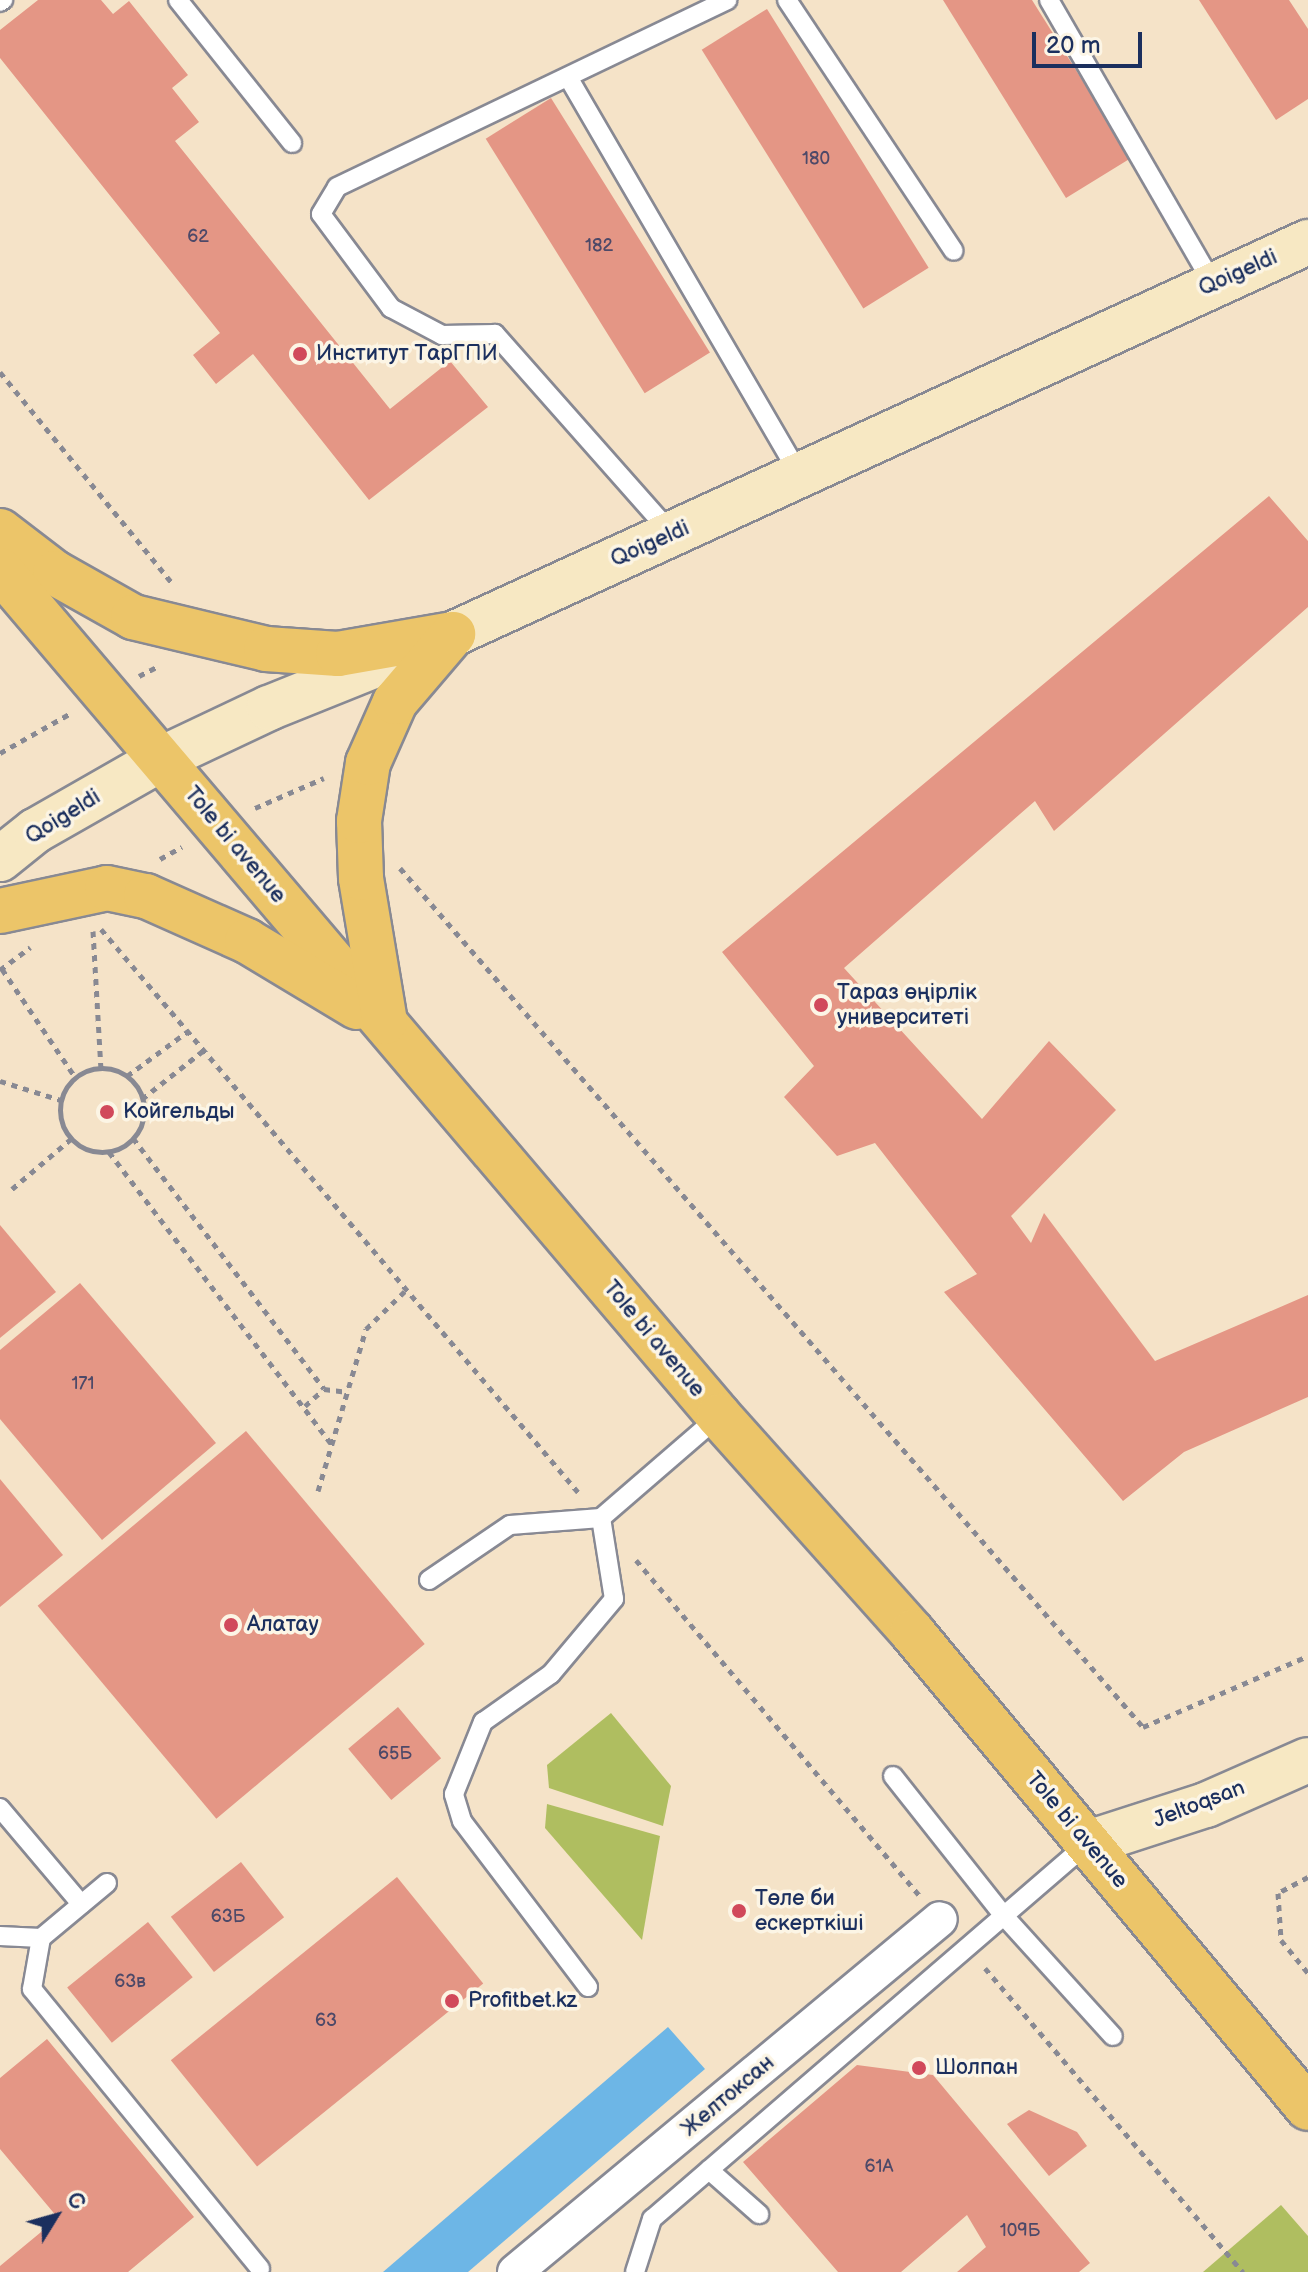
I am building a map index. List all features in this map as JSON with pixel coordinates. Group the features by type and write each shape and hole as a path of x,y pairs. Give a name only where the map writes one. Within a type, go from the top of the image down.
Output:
{"main road":[{"path":"0,531 55,573 133,617 266,649 338,654 453,634"},
{"name":"Tole bi avenue","path":"0,570 719,1416 912,1632 1308,2108"},
{"path":"386,1025 361,878 359,821 368,763 395,702 453,634"},
{"path":"0,911 107,888 146,896 247,941 386,1025"}],"street":[{"name":"Qoigeldi","path":"0,859 35,831 161,759 269,708 453,634 1308,242"},
{"name":"Jeltoqsan","path":"1088,1843 1206,1805 1308,1760"},
{"name":"Желтоксан","path":"515,2272 940,1919"}],"lane":[{"path":"178,0 292,143"},
{"path":"671,533 495,334 442,335 391,308 321,214 337,187 728,0"},
{"path":"787,0 954,251"},
{"path":"1049,0 1213,284"},
{"path":"568,77 800,476"},
{"path":"429,1580 510,1525 601,1518 719,1416"},
{"path":"588,1987 462,1821 454,1794 483,1722 551,1674 614,1599 601,1518"},
{"path":"893,1776 1004,1916 1113,2036"},
{"path":"0,1808 81,1904"},
{"path":"635,2272 652,2219 1088,1843"},
{"path":"107,1883 41,1938 32,1989 260,2269"},
{"path":"0,1936 41,1938"},
{"path":"709,2170 759,2214"}],"path":[{"path":"0,372 176,587"},
{"path":"321,775 1143,1727 1308,1656"},
{"path":"101,1068 93,918 940,1919"},
{"path":"2,969 75,1077"},
{"path":"127,1076 188,1031"},
{"path":"142,1099 204,1050"},
{"path":"101,1068 127,1076 142,1099 144,1113 133,1138 109,1152 82,1147 71,1139 63,1127 61,1100 75,1077 101,1068"},
{"path":"0,1081 61,1100"},
{"path":"133,1138 324,1389 348,1392"},
{"path":"12,1189 71,1139"},
{"path":"109,1152 332,1445"},
{"path":"318,1491 366,1329 407,1289"},
{"path":"305,1406 324,1389"},
{"path":"1308,1877 1278,1893 1281,1940 1308,1973"},
{"path":"980,1963 1243,2272"}],"green space":[{"path":"611,1713 671,1786 663,1826 549,1788 547,1765"},
{"path":"547,1804 660,1836 642,1940 545,1828"},
{"path":"1281,2205 1308,2236 1308,2272 1203,2272"}],"water":[{"path":"668,2027 705,2069 468,2272 383,2272"}],"building":[{"path":"38,0 101,0 113,14 129,1 188,75 172,88 199,122 175,141 390,409 450,361 488,407 369,500 253,354 216,384 193,355 220,333 0,58 0,30"},
{"path":"943,0 1032,0 1131,158 1066,198"},
{"path":"1199,0 1289,0 1308,29 1308,99 1276,120"},
{"path":"767,9 929,268 863,308 702,50"},
{"path":"551,98 710,352 645,393 486,139"},
{"name":"Тараз өңірлік университеті","path":"1269,496 1308,541 1308,607 1054,831 1035,801 844,968 982,1119 1049,1041 1116,1110 1011,1216 1031,1243 1044,1213 1155,1361 1308,1295 1308,1397 1184,1452 1123,1501 944,1292 977,1274 875,1143 837,1156 784,1097 814,1066 722,952"},
{"path":"0,1225 56,1292 0,1338"},
{"path":"80,1283 216,1443 102,1540 0,1419 0,1350"},
{"name":"Алатау","path":"246,1431 425,1644 216,1819 38,1606"},
{"path":"0,1479 63,1555 0,1607"},
{"path":"398,1707 441,1758 391,1800 348,1749"},
{"path":"241,1862 284,1917 214,1972 171,1917"},
{"path":"397,1877 483,1983 257,2167 171,2060"},
{"path":"148,1922 193,1977 112,2043 67,1987"},
{"path":"47,2039 194,2217 128,2272 0,2272 0,2266 58,2218 0,2149 0,2078"},
{"name":"Шолпан","path":"857,2065 933,2075 1090,2263 1079,2272 957,2272 986,2247 967,2215 901,2272 838,2272 743,2162"},
{"path":"1029,2110 1077,2132 1087,2146 1049,2176 1007,2124"}],"place":[{"name":"Институт ТарГПИ","path":"300,354"},
{"name":"Тараз өңірлік университеті","path":"821,1005"},
{"name":"Койгельды","path":"107,1112"},
{"name":"Алатау","path":"231,1625"},
{"name":"Төле би ескерткіші","path":"739,1911"},
{"name":"Profitbet.kz","path":"452,2001"},
{"name":"Шолпан","path":"919,2068"}]}
